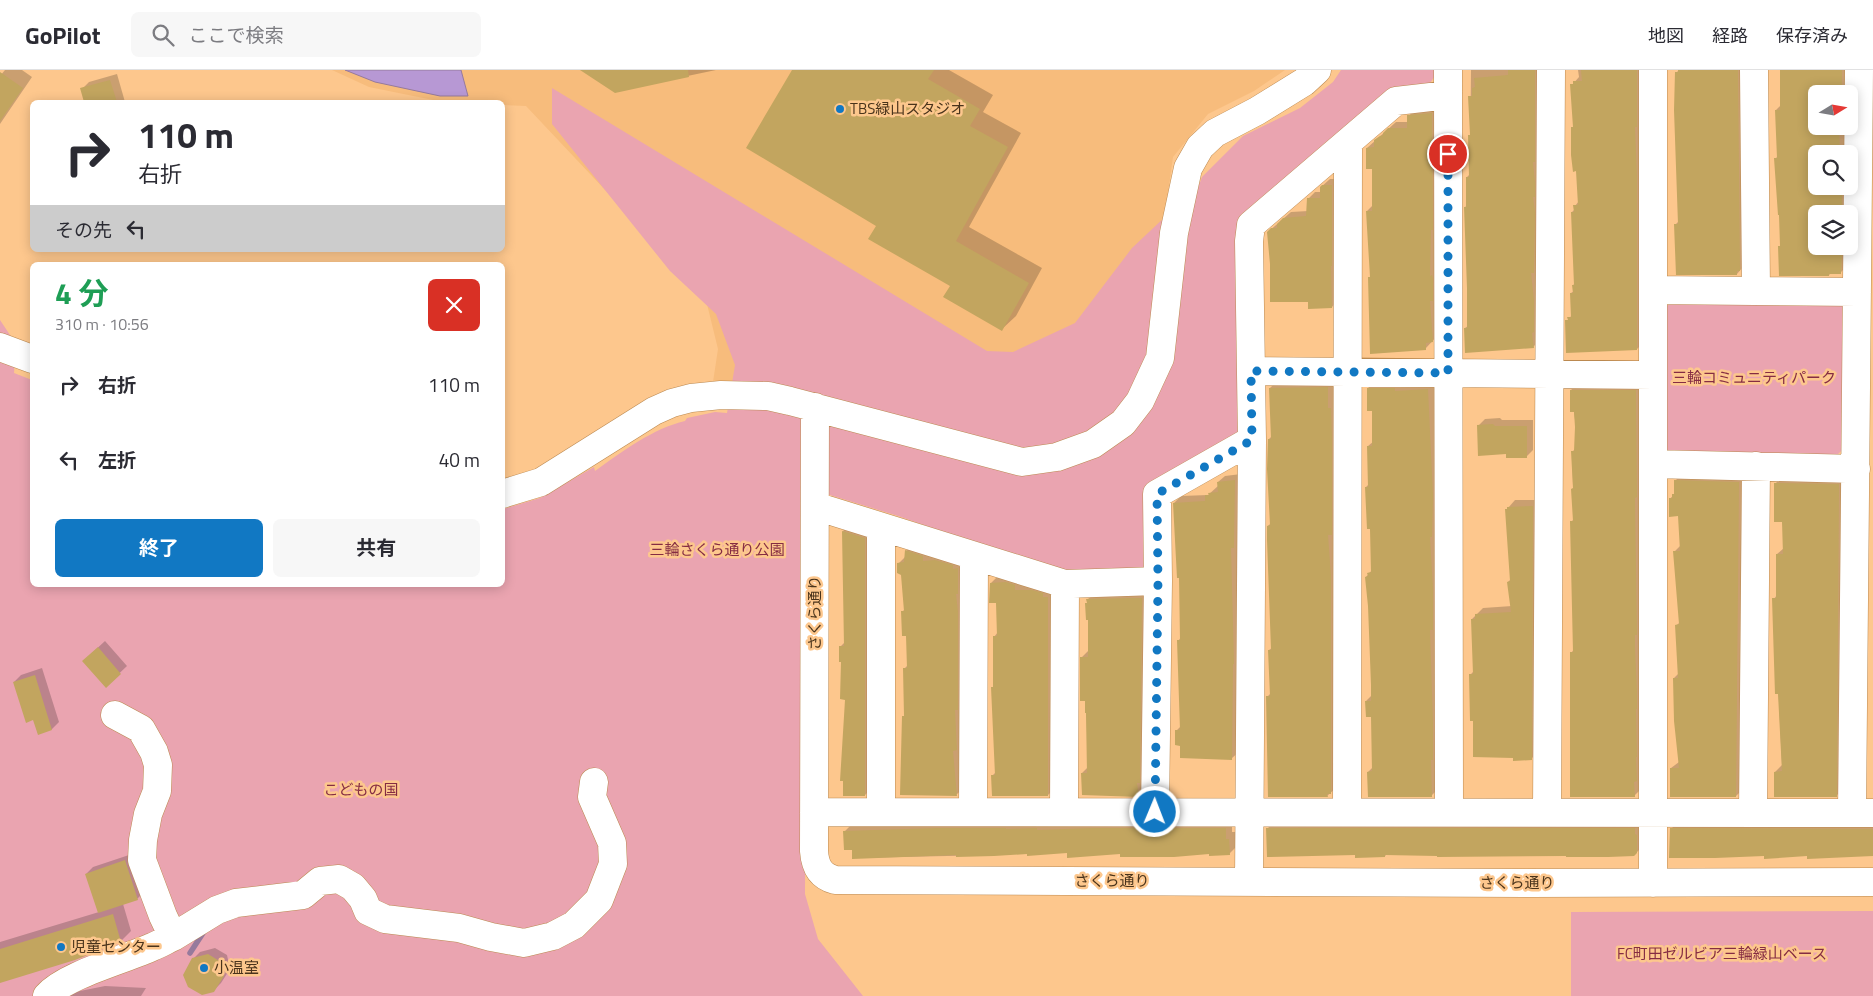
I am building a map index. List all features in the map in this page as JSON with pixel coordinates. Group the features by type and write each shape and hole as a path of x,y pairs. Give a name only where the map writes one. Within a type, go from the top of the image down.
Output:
{"street":[{"path":"505,493 541,482 654,411 691,398 721,394 768,396 1022,462 1058,457 1093,444 1124,423 1140,401 1160,358 1174,233 1188,168 1200,147 1215,133 1257,111 1304,82 1317,70"},
{"path":"1547,812 1551,70"},
{"path":"1653,70 1653,883"},
{"path":"1754,70 1756,291"},
{"path":"814,812 1863,813 1856,469 1865,373 1857,292 1859,70"},
{"path":"1249,882 1252,440 1249,241 1252,225 1396,102 1448,82 1449,812"},
{"path":"1346,812 1348,142"},
{"path":"1653,290 1857,292"},
{"path":"0,348 30,358"},
{"path":"1251,371 1653,375"},
{"name":"さくら通り","path":"815,407 814,861 826,877 835,880 1249,882 1873,882"},
{"path":"1155,812 1158,581 1157,494 1252,440"},
{"path":"1653,464 1856,469"},
{"path":"1753,813 1756,466"},
{"path":"815,506 1065,584 1158,581"},
{"path":"881,526 881,812"},
{"path":"973,812 974,556"},
{"path":"1064,812 1065,584"},
{"path":"115,715 141,729 154,752 158,764 157,791 146,823 142,860 173,937"},
{"path":"47,996 52,990 84,974 153,947 173,937 218,910 236,903 303,895 320,881 339,879 354,887 363,899 368,911 385,919 460,928 491,938 524,943 552,936 574,925 599,900 613,864 612,843 592,798 594,782"}],"shaded area":[{"path":"332,70 1285,70 1254,91 1208,114 1173,157 1146,353 757,381 713,382 718,349 705,296 526,106 505,105 505,100 433,100 369,87"},
{"path":"345,70 461,70 468,96 440,96 375,82"}],"green space":[{"path":"1341,70 1436,70 1435,76 1428,86 1241,223 1240,432 1149,488 1145,568 1059,572 898,516 807,488 805,894 818,939 863,996 0,996 0,320 16,344 14,373 30,379 30,587 505,587 505,508 540,498 594,467 595,471 638,442 673,424 685,421 687,418 715,412 727,413 735,365 716,314 670,271 552,124 552,88 987,351 1013,352 1075,323 1132,248 1199,185 1202,177 1243,136 1300,108 1333,82"},
{"name":"三輪コミュニティパーク","path":"1672,301 1839,302 1846,309 1846,446 1837,455 1672,455 1663,448 1664,309"},
{"name":"FC町田ゼルビア三輪緑山ベース","path":"1873,911 1873,996 1571,996 1571,912"}],"building":[{"path":"580,70 688,70 689,77 615,93"},
{"path":"792,70 934,70 928,79 980,109 970,126 1008,147 956,241 1029,283 1002,331 943,297 950,286 868,239 876,226 746,148"},
{"path":"1508,70 1535,70 1535,162 1533,162 1535,183 1535,197 1533,197 1535,212 1534,273 1531,273 1534,300 1534,332 1532,333 1534,348 1465,353 1464,328 1467,328 1467,288 1464,207 1466,207 1466,177 1469,177 1468,135 1470,135 1468,96 1472,96 1472,88 1475,87 1474,78 1508,75"},
{"path":"1581,70 1637,70 1637,127 1635,127 1637,176 1637,350 1566,353 1565,320 1568,320 1567,317 1571,317 1570,293 1573,293 1572,285 1574,285 1571,212 1574,212 1573,205 1578,205 1576,171 1573,172 1571,155 1571,127 1573,127 1570,84 1573,84 1573,81 1582,81"},
{"path":"1678,70 1738,70 1740,271 1737,271 1737,275 1676,275 1674,224 1678,224 1674,110 1675,72 1678,72"},
{"path":"1780,70 1842,70 1842,85 1808,85 1808,135 1839,135 1840,145 1808,145 1808,195 1842,195 1842,205 1808,205 1808,255 1842,255 1841,274 1829,274 1829,276 1779,276 1779,215 1774,158 1777,158 1775,110 1780,110"},
{"path":"0,72 23,88 0,121"},
{"path":"110,80 116,100 83,100 80,88"},
{"path":"1432,113 1433,230 1431,230 1430,276 1432,275 1433,279 1433,301 1430,301 1433,342 1426,343 1426,350 1370,354 1368,277 1370,277 1366,211 1372,211 1372,169 1366,169 1366,148 1374,147 1374,140 1383,135 1388,128 1407,128 1407,115"},
{"path":"1322,185 1332,185 1332,308 1308,309 1308,302 1270,302 1270,264 1267,232 1271,228 1277,228 1277,224 1283,218 1306,216 1307,198 1320,198 1320,187"},
{"path":"1328,387 1328,408 1331,408 1332,439 1332,535 1328,535 1331,576 1331,794 1327,794 1328,797 1268,797 1266,696 1270,696 1268,650 1271,650 1267,540 1267,526 1270,525 1267,469 1268,439 1271,439 1269,388"},
{"path":"1367,388 1395,388 1395,391 1428,389 1433,496 1432,537 1430,537 1433,589 1433,630 1430,630 1433,724 1433,760 1431,760 1432,797 1368,797 1367,772 1372,771 1371,717 1366,717 1365,701 1371,701 1371,685 1365,577 1368,576 1367,573 1371,572 1370,529 1367,529 1365,487 1368,487 1367,446 1372,446 1372,411 1367,411"},
{"path":"1570,390 1636,390 1637,635 1635,635 1635,647 1637,781 1634,782 1635,797 1570,797 1570,652 1573,652 1570,521 1573,521 1571,451 1574,451 1575,427 1574,412 1570,412"},
{"path":"1493,424 1495,426 1527,426 1527,458 1506,458 1506,454 1478,456 1477,425"},
{"path":"1235,480 1234,548 1231,548 1234,664 1232,760 1180,758 1180,746 1175,745 1175,730 1180,730 1177,640 1180,640 1179,578 1177,578 1173,503 1205,501 1205,495 1218,492 1217,482"},
{"path":"1674,480 1739,482 1736,797 1670,797 1670,768 1679,768 1674,721 1673,678 1678,678 1675,625 1679,624 1673,551 1680,551 1678,516 1669,517 1669,498 1672,498 1672,494 1674,494"},
{"path":"1774,483 1839,484 1837,797 1774,797 1774,772 1782,771 1778,694 1775,694 1772,598 1776,598 1776,554 1783,554 1782,522 1774,522"},
{"path":"1533,506 1532,760 1513,761 1513,758 1473,757 1473,721 1470,721 1469,674 1473,674 1471,619 1475,619 1475,614 1511,612 1507,582 1510,581 1505,509 1507,507"},
{"path":"842,531 865,538 865,796 843,796 843,781 840,781 845,700 840,699 841,662 839,662 839,646 844,646"},
{"path":"905,550 923,556 923,561 935,560 953,565 953,569 958,568 958,594 956,594 958,612 958,710 955,710 957,750 953,751 957,796 900,795 902,716 904,716 903,668 907,668 906,636 902,636 901,611 904,611 901,575 897,573 897,563 904,562"},
{"path":"1006,582 1015,585 1015,590 1032,590 1043,593 1043,597 1048,597 1048,796 992,796 991,775 995,775 991,687 993,687 993,636 997,636 996,603 989,603 990,583"},
{"path":"1142,598 1140,783 1137,783 1139,797 1082,795 1081,773 1087,773 1085,701 1080,701 1080,657 1088,657 1086,599"},
{"path":"98,647 121,674 106,688 82,661"},
{"path":"35,675 52,730 38,735 33,720 26,723 13,682"},
{"path":"938,828 1037,828 1037,830 1226,828 1226,839 1229,839 1230,855 1120,857 1120,854 1067,858 1067,853 1027,856 1027,854 956,857 956,855 852,859 852,850 844,850 843,831"},
{"path":"1266,828 1635,828 1637,853 1634,856 1608,857 1437,857 1385,855 1385,857 1355,858 1355,855 1267,857"},
{"path":"1670,828 1873,829 1873,856 1807,859 1807,856 1764,859 1764,856 1669,858"},
{"path":"125,860 138,900 98,913 85,874"},
{"name":"児童センター","path":"113,914 121,942 75,960 0,983 0,949"},
{"name":"小温室","path":"208,954 221,962 224,976 214,992 202,995 188,987 183,975 192,958"}],"waterway":[{"path":"190,953 205,930"}],"place":[{"name":"TBS緑山スタジオ","path":"840,109"},
{"name":"児童センター","path":"61,947"},
{"name":"小温室","path":"204,968"}],"route":[{"path":"1155,812 1158,581 1157,494 1252,440 1251,371 1448,373 1448,154"}],"park label":[{"name":"三輪さくら通り公園","path":"717,550"},
{"name":"こどもの国","path":"361,790"}]}
